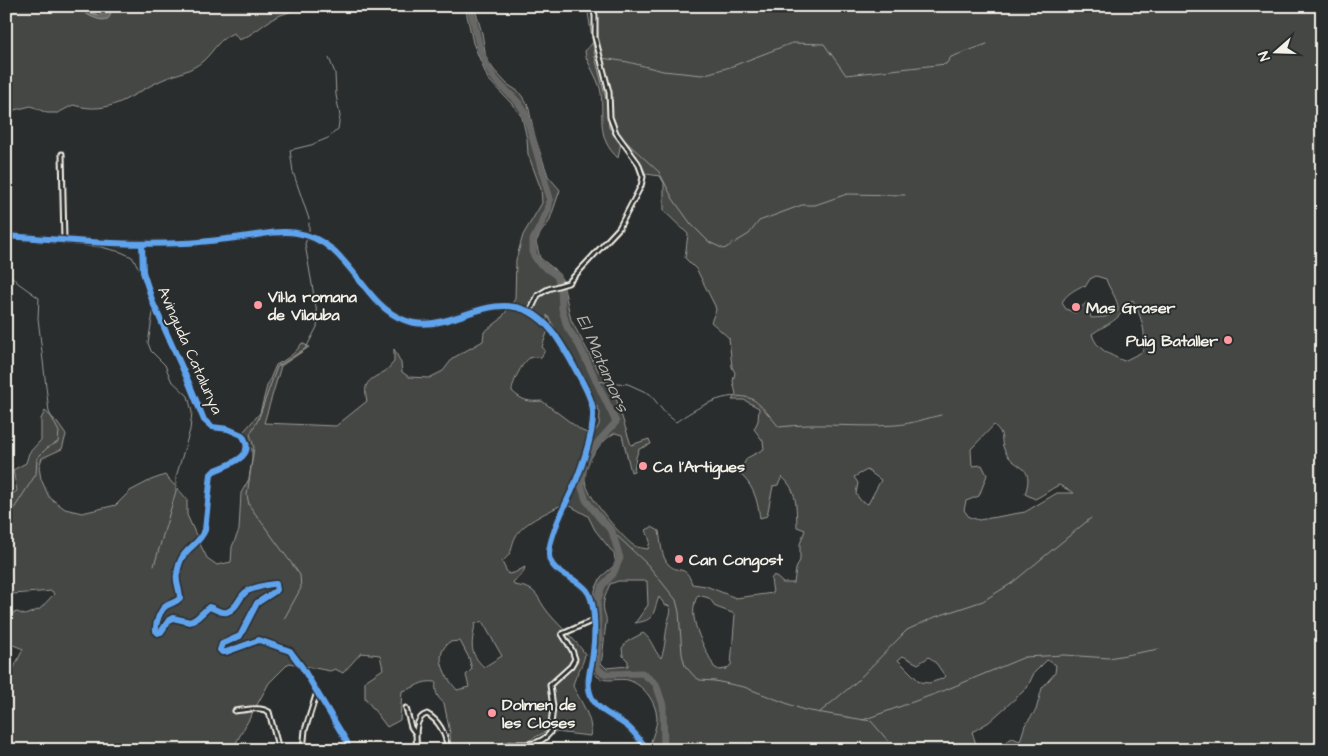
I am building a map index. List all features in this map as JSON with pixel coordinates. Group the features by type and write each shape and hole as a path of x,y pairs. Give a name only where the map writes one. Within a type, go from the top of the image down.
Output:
{"street":[{"path":"530,312 538,295 548,289 564,285 574,278 619,228 642,186 643,177 638,163 616,133 610,117 609,92 595,37 593,6"},
{"path":"62,154 64,240"},
{"path":"6,236 142,244 196,242 274,233 301,233 320,240 333,249 386,309 408,322 435,323 493,306 512,307 530,312 543,321 555,336 581,380 592,403 593,422 574,486 560,518 549,555 550,561 556,568 586,590 591,599 594,620 593,653 587,684 589,691 598,708 627,726 649,750"},
{"name":"Avinguda Catalunya","path":"142,244 142,265 153,303 190,383 204,420 212,426 239,433 246,443 245,452 241,459 214,471 210,476 204,533 182,556 176,578 180,598 176,602 166,605 156,623 156,631 158,633 161,632 169,620 173,618 188,622 193,621 209,607 227,612 236,606 247,590 274,583 278,587 277,590 257,603 242,634 222,644 220,650 226,652 259,640 286,649 295,656 317,692"},
{"path":"499,750 507,744 528,745 536,743 550,732 553,707 550,685 571,666 574,659 572,650 562,634 594,620"},
{"path":"303,750 305,730 317,692"},
{"path":"317,692 349,750"},
{"path":"406,708 411,727 416,734"},
{"path":"235,711 258,709 269,712 279,750"},
{"path":"417,750 416,734 420,718 427,714 431,716 444,734 448,750"}],"shaded area":[{"path":"19,6 83,6 91,13 99,15 104,12 101,6 298,6 291,12 271,20 244,38 239,40 234,33 229,35 220,41 199,64 189,70 162,80 120,102 99,108 73,105 58,113 47,113 31,106 10,111 6,104 6,16 8,17"},
{"path":"76,6 83,6 91,13 99,15 104,12 101,6 110,6 111,14 104,20 98,19"},
{"path":"465,6 474,6 482,33 486,58 494,70 507,84 519,92 528,105 535,137 548,176 560,190 549,222 536,242 540,258 554,269 562,279 571,320 599,372 606,371 631,445 649,439 651,444 639,449 634,471 631,472 622,435 615,433 609,437 590,460 585,473 587,487 605,515 633,545 648,549 650,541 646,530 652,527 659,531 663,554 669,565 685,572 692,584 706,586 736,598 773,593 771,579 774,575 783,583 794,583 796,569 800,560 800,544 805,530 797,527 794,494 782,477 778,485 773,486 767,516 760,518 754,493 739,473 747,458 764,449 763,441 754,429 758,421 759,408 744,400 732,400 736,394 733,381 735,373 732,367 729,338 711,322 716,310 715,306 697,270 685,258 688,234 664,211 664,183 660,176 646,174 636,155 621,142 618,158 606,143 602,127 600,89 585,51 598,37 596,6 1322,6 1322,750 1004,750 1006,742 1012,738 1020,741 1025,725 1036,710 1042,688 1055,673 1056,665 1047,660 1034,673 1027,688 989,722 972,732 976,744 981,750 654,750 650,745 657,718 652,700 634,682 623,679 603,679 598,677 592,667 595,590 601,577 616,564 614,554 595,530 588,516 565,503 525,526 516,536 511,551 502,562 508,574 525,567 523,573 513,582 514,585 535,593 544,607 585,654 573,686 588,717 591,730 590,736 547,731 530,740 519,743 505,742 497,745 495,750 484,747 484,750 451,750 450,733 444,703 437,694 436,682 422,683 402,691 400,720 387,727 365,698 365,681 383,669 380,655 361,653 343,673 335,669 330,671 289,663 269,683 232,750 6,750 6,678 10,676 23,649 6,642 6,615 17,612 25,615 40,609 54,594 52,591 13,594 6,589 6,506 9,496 17,491 13,470 26,463 29,453 41,440 41,419 45,411 56,421 66,435 62,449 42,458 39,467 41,479 49,497 65,509 82,513 116,505 130,491 165,475 187,499 187,515 207,558 217,565 231,562 232,547 239,530 241,493 249,479 252,459 252,450 244,431 260,413 267,386 276,365 290,356 302,343 309,347 281,366 264,423 336,426 367,401 367,384 394,362 394,349 401,363 402,372 409,377 429,378 443,371 453,358 483,341 484,332 500,320 515,299 516,260 523,235 542,203 541,189 528,154 522,117 488,79 473,43","holes":["1096,276 1106,279 1117,302 1118,311 1105,317 1091,318 1087,302 1075,313 1066,309 1062,303 1065,298 1082,286 1085,287 1090,279","1133,300 1144,332 1142,352 1124,361 1100,348 1092,334 1112,322 1124,309 1126,303","547,315 582,373 600,413 599,425 593,435 582,431 542,401 526,400 512,391 522,366 530,358 541,358 545,350 542,347 548,330","994,425 1001,434 1004,449 1008,456 1026,472 1028,484 1025,494 1035,499 1059,485 1074,493 1057,493 1025,512 979,520 969,517 964,510 966,501 979,496 987,475 982,465 972,466 971,449","867,470 881,480 868,504 861,501 856,494 858,483 854,477","618,581 647,581 648,605 635,623 650,618 659,597 665,605 670,606 671,612 661,658 643,633 628,641 622,648 623,656 628,661 628,666 606,668 601,663 606,621 604,611 605,598 610,584","698,595 709,598 716,607 735,614 731,665 726,669 719,670 714,667 697,631 694,612","482,621 502,656 484,667 475,657 472,642 475,624","460,641 469,658 472,669 466,675 469,687 457,690 451,682 443,667 441,657 449,642","903,656 918,664 929,657 945,676 942,679 929,683 920,682 898,660"]}],"waterway":[{"name":"El Matamors","path":"470,6 478,42 488,68 526,115 550,199 548,210 533,240 533,254 539,263 557,276 567,327 579,345 616,422 590,451 584,467 581,485 586,500 612,531 620,558 613,574 602,586 597,602 599,638 596,665 600,671 607,674 642,673 656,684 663,705 664,750"},
{"path":"587,6 595,57 598,57"},
{"path":"602,58 628,62 663,71 702,75 730,67 792,43 824,44 846,75 946,64 951,57 987,44"},
{"path":"595,57 607,103 609,128 614,132"},
{"path":"309,219 293,172 290,150 311,145 328,138 338,129 340,116 336,95 335,73 329,58"},
{"path":"621,137 659,172 673,199 691,224 709,242 724,249 749,234 759,221 802,205 815,205 847,194 905,195"},
{"path":"309,223 309,231"},
{"path":"284,619 301,588 300,575 249,505 247,495 254,447 250,434 258,420 277,367 306,348 317,327 318,319 305,244 307,238"},
{"path":"6,239 101,247 132,257 140,270 153,313 148,343 151,351 165,365 171,380 188,396 192,412 190,430 176,477 176,491 154,566"},
{"path":"6,270 18,283 39,298 38,318 49,412 59,432 58,442 47,448 37,458 36,474 15,507 6,516"},
{"path":"595,381 628,384 650,394 664,412 676,422 712,401 732,396 752,399 779,427 808,425 896,425 941,415"},
{"path":"819,713 855,683 907,630 935,617 983,601 1012,583 1091,518"},
{"path":"612,531 648,565 676,600 679,612 682,654 685,666 695,677 700,680 744,687 804,710 871,721 896,750"},
{"path":"863,720 943,691 1025,657 1064,655 1109,658 1159,649"}],"cycle path":[{"path":"6,236 162,244 291,232 315,238 330,248 343,260 376,300 389,312 404,320 420,324 435,323 497,306 513,307 537,316 554,334 583,382 592,405 593,415 589,440 576,482 558,521 549,548 550,561 559,571 580,584 589,594 591,600 594,615 594,639 589,688 593,700 604,712 630,729 649,750"},
{"path":"142,244 143,272 153,303 204,420 212,427 228,429 242,435 246,443 246,449 240,459 211,474 205,530 198,541 182,558 177,577 180,598 166,606 162,611 157,621 156,631 158,633 161,632 169,620 173,618 190,622 209,607 227,612 248,591 276,584 277,590 257,603 240,636 222,644 220,650 226,652 259,640 290,651 302,667 347,742 349,750"}],"place":[{"name":"Vil·la romana de Vilauba","path":"258,305"},
{"name":"Mas Graser","path":"1076,307"},
{"name":"Puig Bataller","path":"1228,340"},
{"name":"Ca l'Artigues","path":"643,466"},
{"name":"Can Congost","path":"679,559"},
{"name":"Dolmen de les Closes","path":"492,713"}]}
